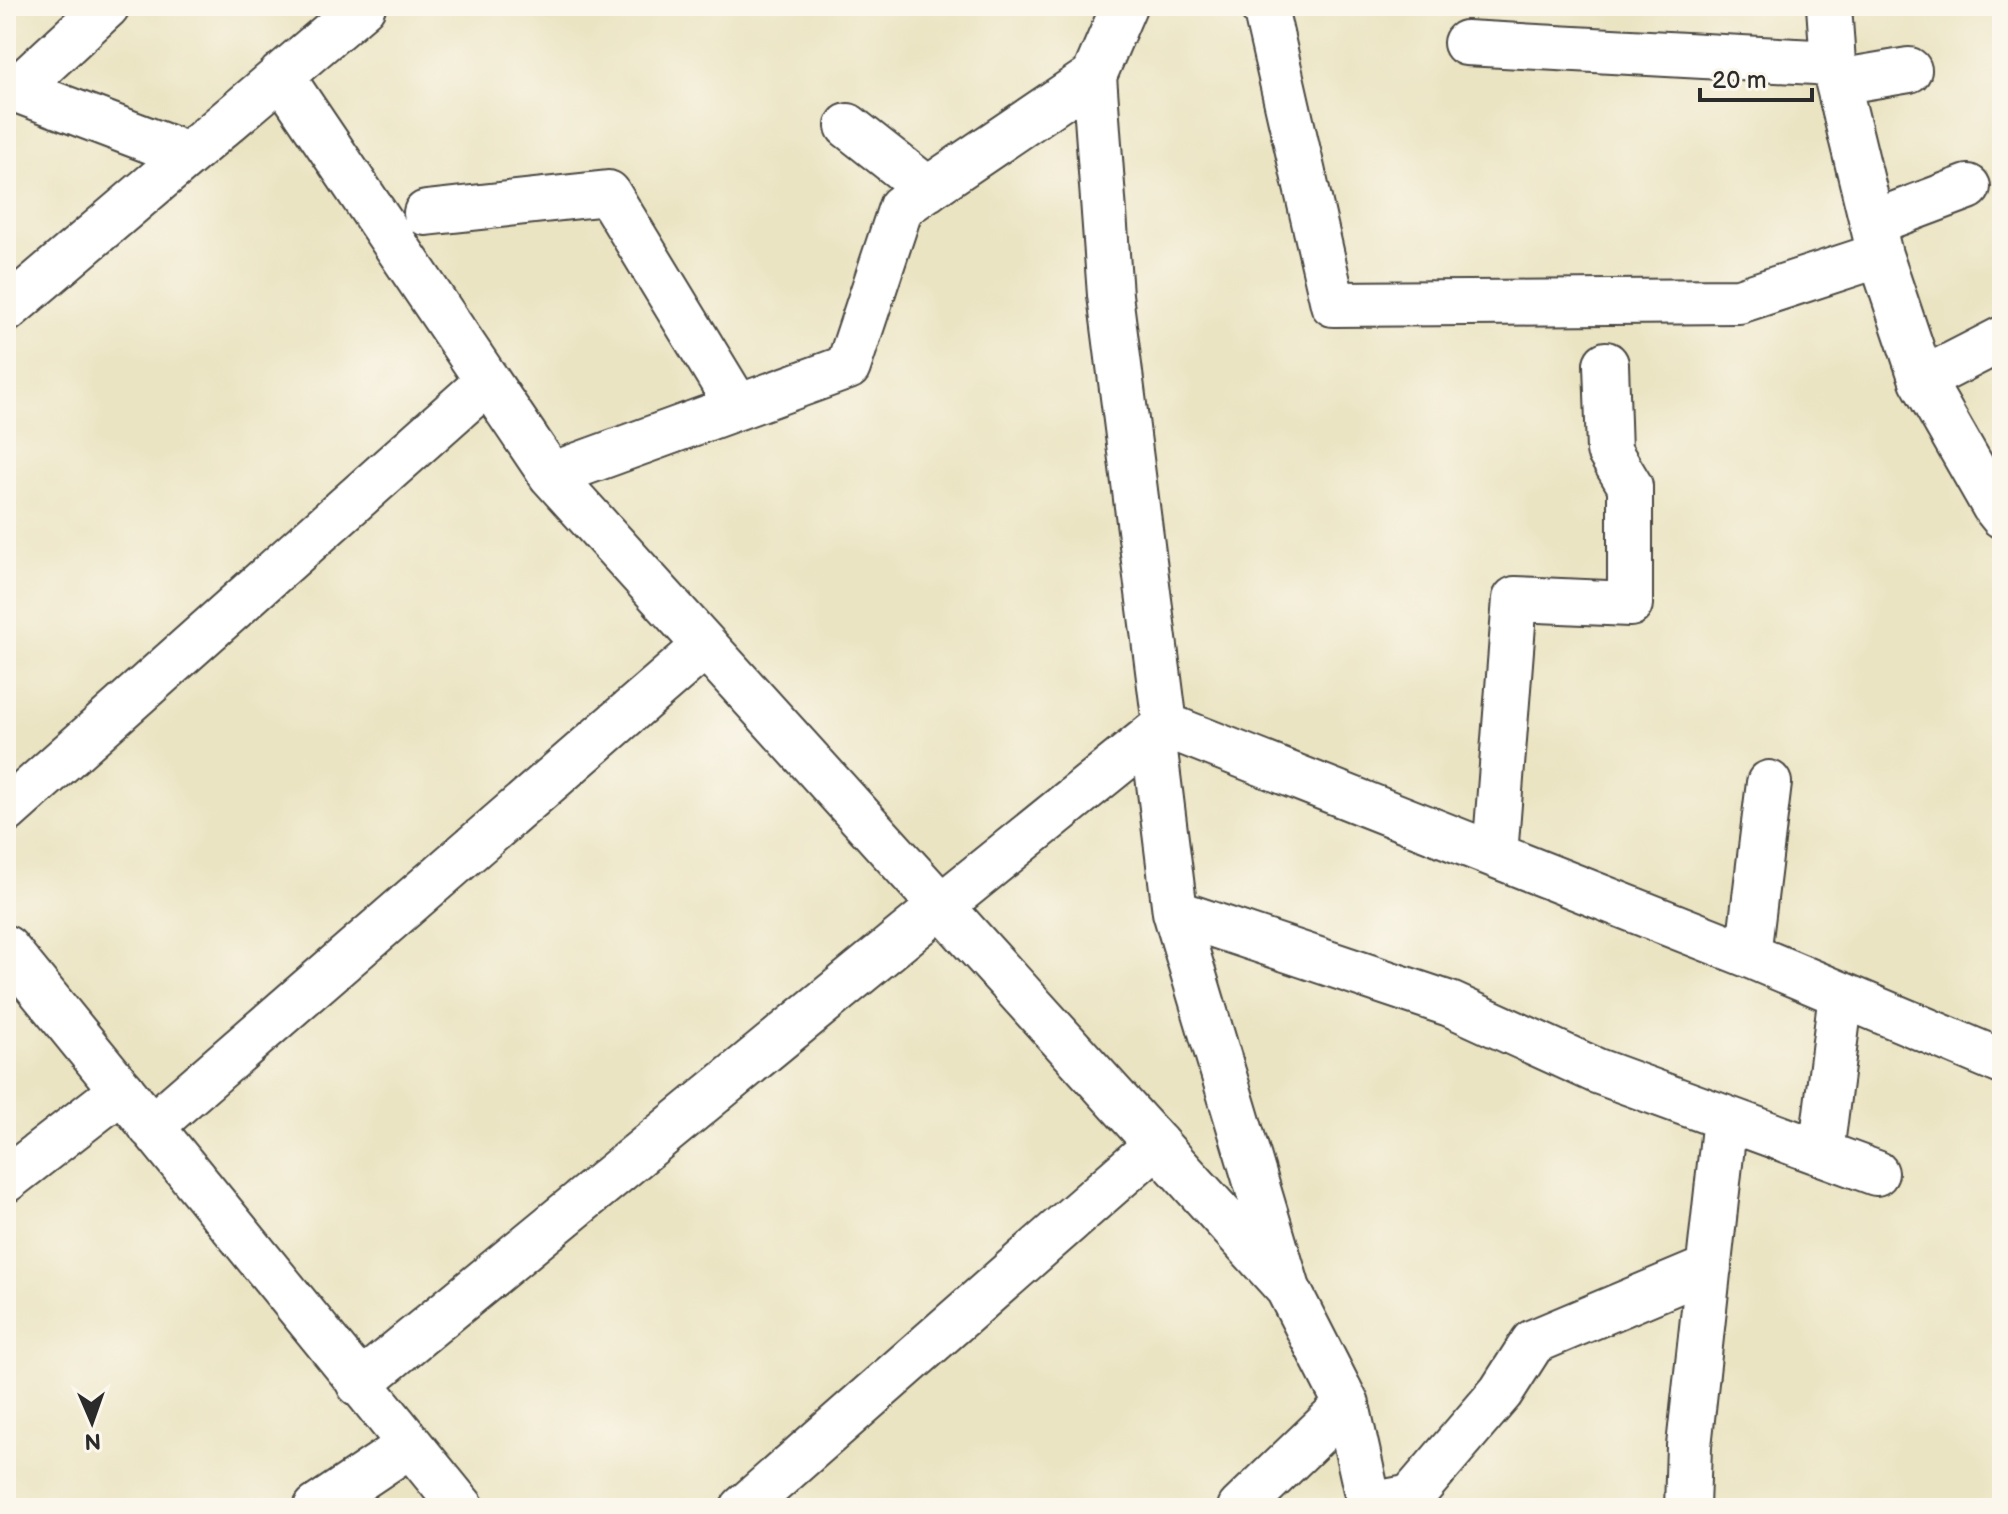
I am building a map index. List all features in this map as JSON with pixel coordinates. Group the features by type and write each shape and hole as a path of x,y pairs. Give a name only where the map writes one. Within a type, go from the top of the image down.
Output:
{"street":[{"path":"107,6 11,88 188,155"},
{"path":"6,310 363,6"},
{"path":"1124,6 1094,76 1110,295 1159,730 1175,912 1288,1289 1347,1405 1370,1507 1411,1497 1501,1392 1533,1342 1709,1268"},
{"path":"1261,6 1266,12 1333,304 1739,301 1876,239 1968,187"},
{"path":"1829,6 1835,73 1876,239 1922,380 2002,516"},
{"path":"1466,43 1835,73 1909,70"},
{"path":"281,75 551,475 1288,1289"},
{"path":"551,475 848,367 901,207 1094,76"},
{"path":"848,126 928,189"},
{"path":"426,213 608,193 738,407"},
{"path":"1922,380 2002,339"},
{"path":"1495,855 1515,599 1630,604 1630,486 1609,451 1606,364"},
{"path":"6,811 487,382"},
{"path":"151,1127 705,646"},
{"path":"1159,730 1495,855 1748,955 2002,1062"},
{"path":"359,1384 1159,730"},
{"path":"1748,955 1769,783"},
{"path":"1175,912 1450,1004 1597,1071 1876,1173"},
{"path":"6,948 462,1508"},
{"path":"1821,1153 1841,994"},
{"path":"6,1180 122,1090"},
{"path":"1687,1508 1689,1446 1725,1118"},
{"path":"743,1508 1157,1144"},
{"path":"1240,1508 1347,1405"},
{"path":"316,1508 410,1445"}]}
